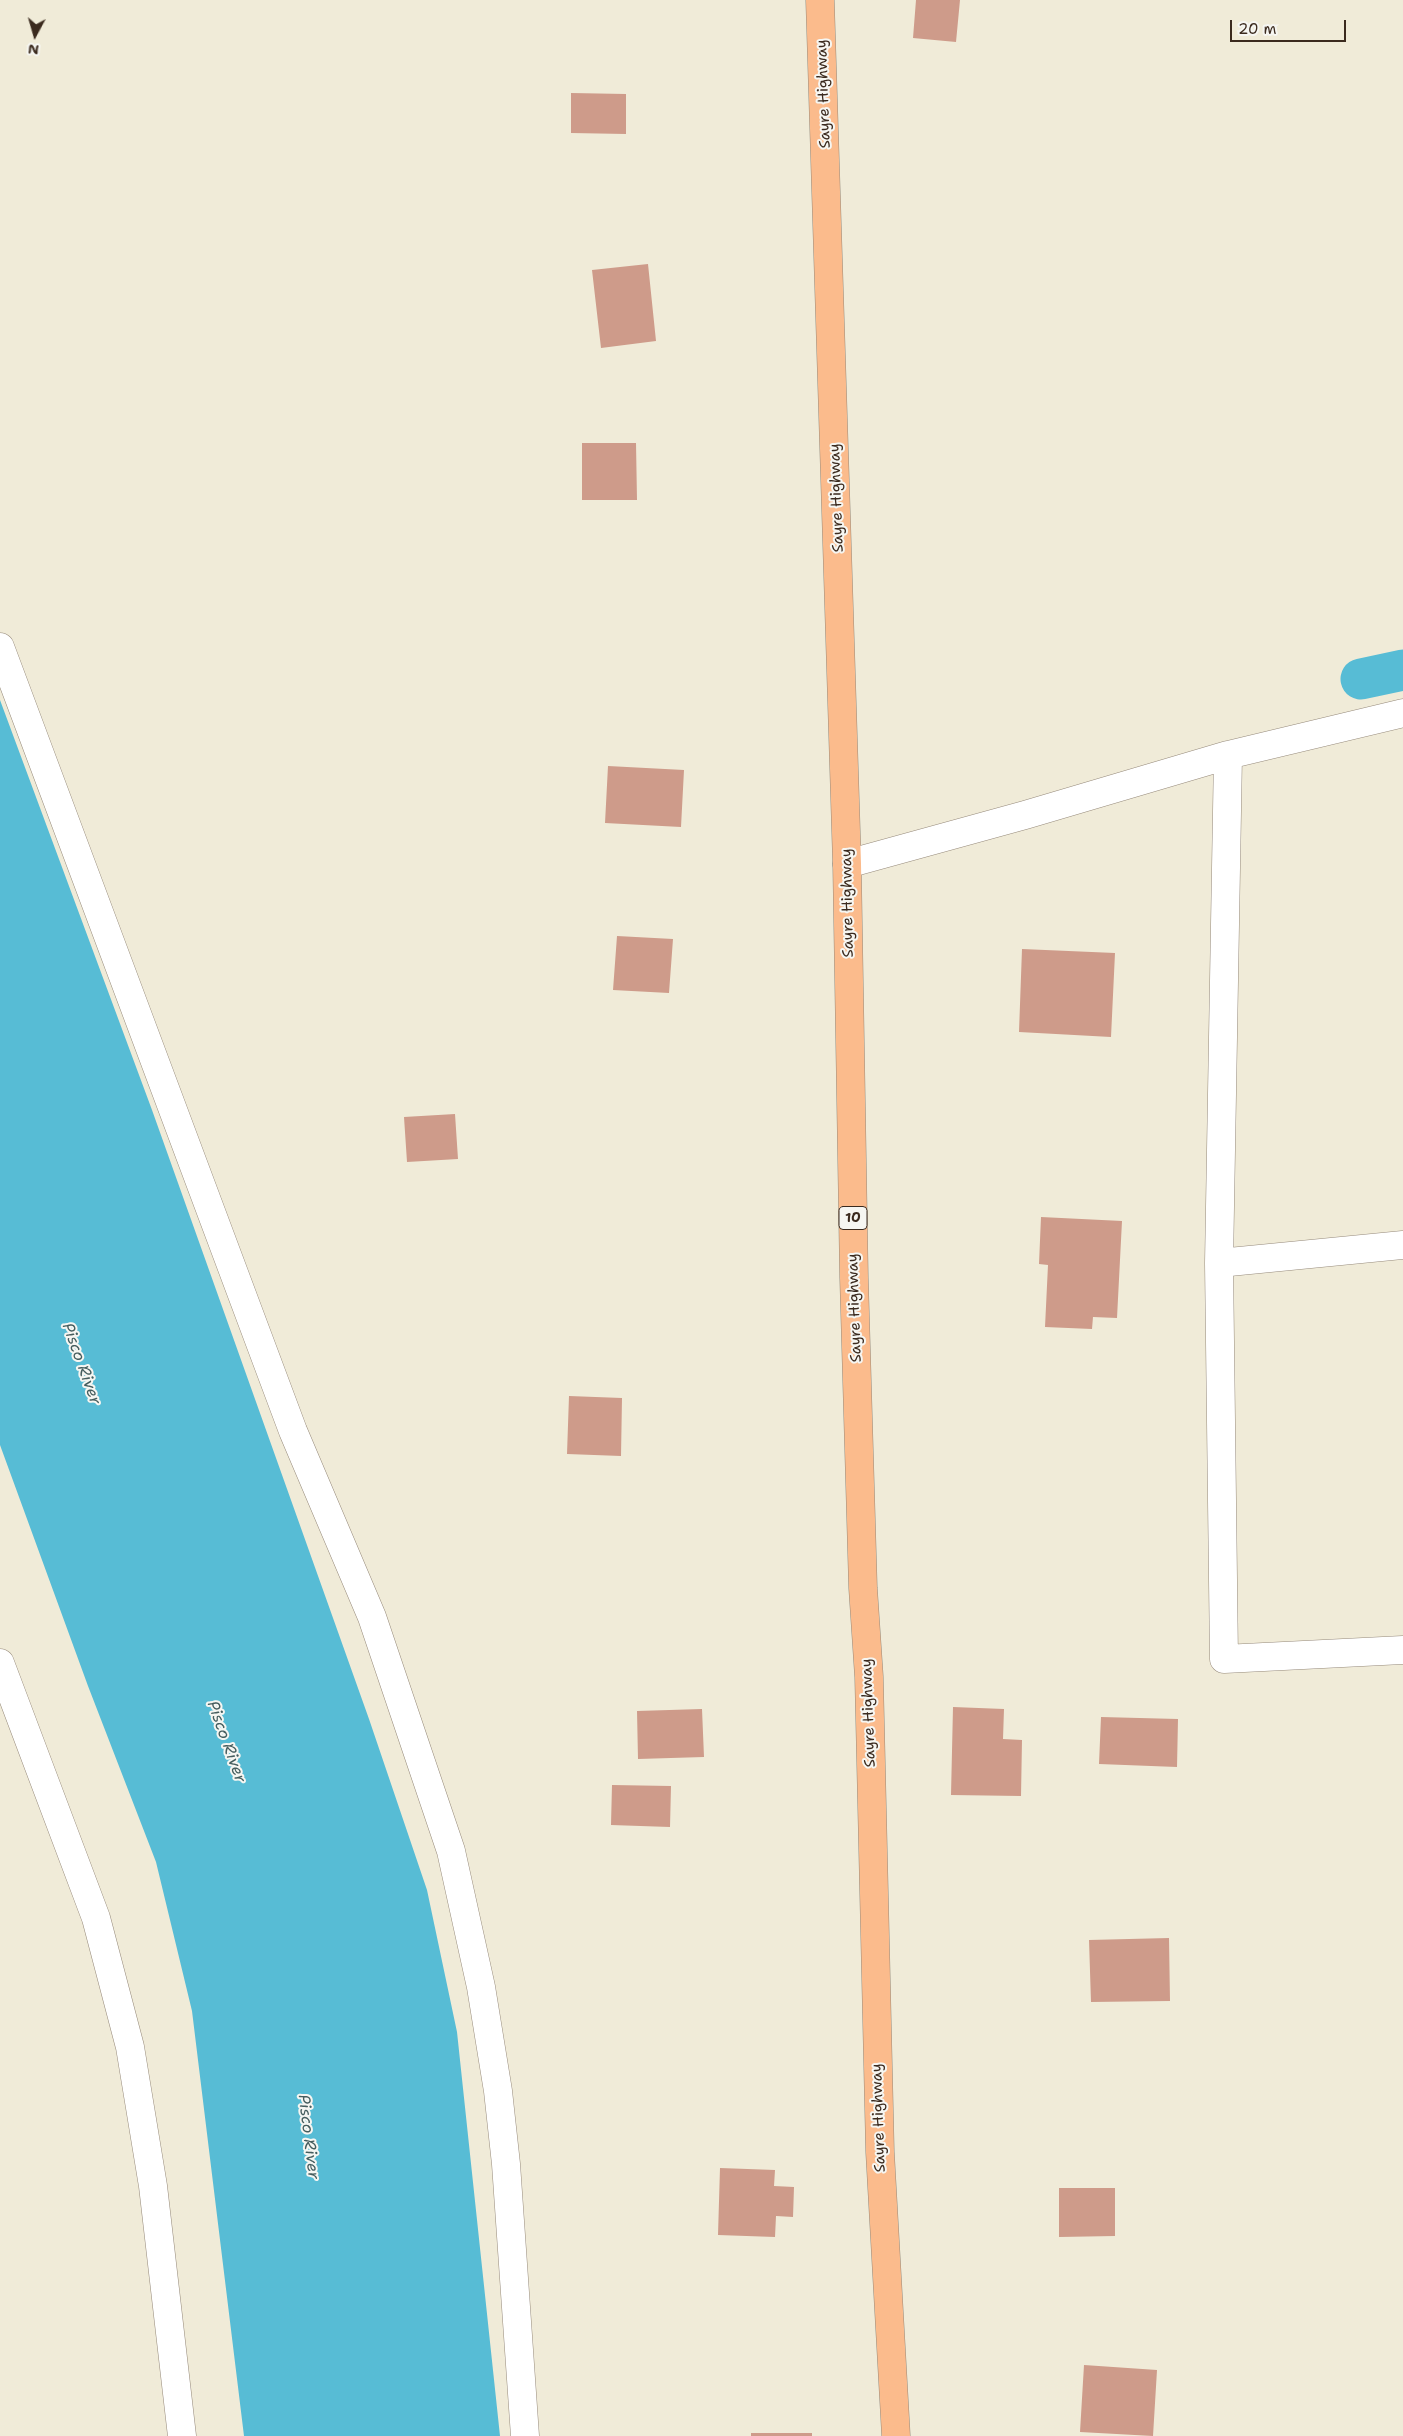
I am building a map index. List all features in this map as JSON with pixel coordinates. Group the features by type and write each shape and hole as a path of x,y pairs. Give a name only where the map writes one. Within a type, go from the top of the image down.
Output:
{"highway":[{"name":"Sayre Highway","path":"820,0 847,864 854,1268 863,1588 869,1677 880,2152 896,2436"}],"street":[{"path":"0,647 293,1431 372,1616 451,1851 481,1987 498,2091 506,2164 525,2436"},
{"path":"847,864 1024,815 1228,755 1403,713"},
{"path":"1228,755 1219,1263 1224,1659 1403,1650"},
{"path":"1219,1263 1403,1245"},
{"path":"0,1663 96,1918 130,2047 153,2186 182,2436"}],"water":[{"name":"Pisco River","path":"0,700 152,1110 369,1719 427,1890 457,2032 500,2436 244,2436 192,2011 156,1862 88,1686 0,1445"}],"building":[{"path":"916,0 960,0 956,42 913,38"},
{"path":"571,93 626,94 626,134 571,133"},
{"path":"648,264 656,341 601,348 592,270"},
{"path":"582,443 636,443 637,500 582,500"},
{"path":"608,766 684,770 681,827 605,823"},
{"path":"617,936 673,939 669,993 613,990"},
{"path":"1022,949 1115,953 1111,1037 1019,1032"},
{"path":"455,1114 458,1159 407,1162 404,1117"},
{"path":"1041,1217 1122,1221 1117,1318 1093,1317 1092,1329 1045,1327 1048,1265 1039,1264"},
{"path":"569,1396 622,1398 621,1456 567,1454"},
{"path":"953,1707 1004,1709 1003,1739 1022,1740 1021,1796 951,1795"},
{"path":"702,1709 704,1757 638,1759 637,1711"},
{"path":"1101,1717 1178,1719 1177,1767 1099,1764"},
{"path":"612,1785 671,1786 670,1827 611,1825"},
{"path":"1169,1938 1170,2001 1091,2002 1089,1940"},
{"path":"720,2168 775,2170 774,2186 794,2187 793,2217 776,2216 775,2237 718,2235"},
{"path":"1059,2188 1115,2188 1115,2236 1059,2237"},
{"path":"1084,2365 1157,2370 1153,2436 1080,2432"},
{"path":"751,2433 812,2433 812,2436 751,2436"}],"waterway":[{"path":"1361,679 1403,670"}]}
